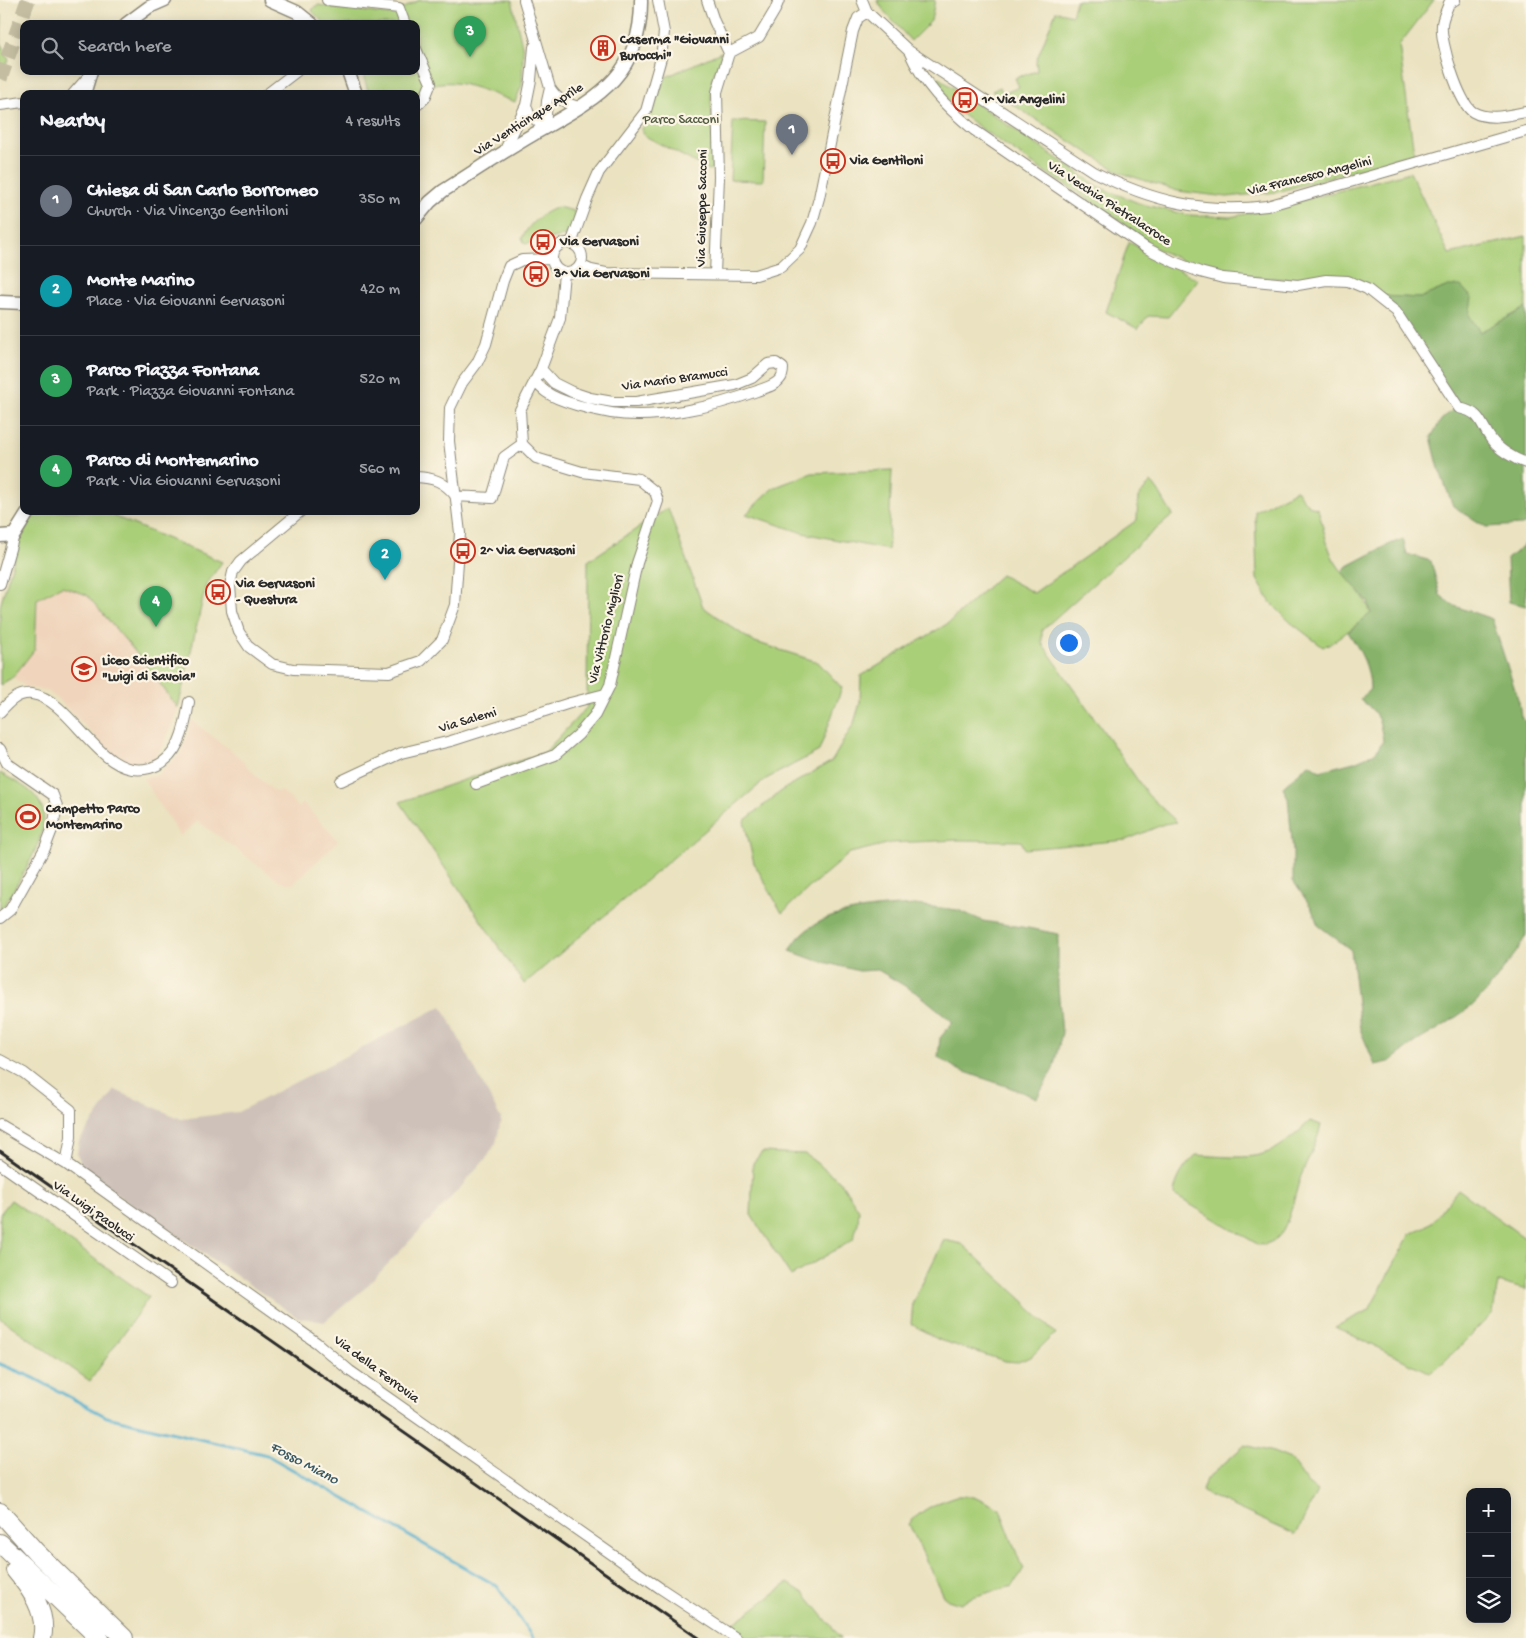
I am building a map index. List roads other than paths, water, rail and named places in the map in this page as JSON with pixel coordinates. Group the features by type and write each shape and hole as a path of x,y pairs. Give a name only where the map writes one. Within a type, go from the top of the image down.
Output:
{"highway":[{"path":"0,1512 36,1552 124,1638"},
{"path":"0,1543 99,1638"},
{"path":"0,1552 26,1582 38,1604 44,1629 42,1638"}],"street":[{"path":"131,20 149,7 165,0"},
{"path":"273,0 297,12 307,20"},
{"path":"327,0 399,8 404,20"},
{"path":"524,0 550,88 555,97 581,108"},
{"name":"Via Venticinque Aprile","path":"420,214 430,202 443,192 581,108 605,90 626,64 634,45 641,20 640,0"},
{"path":"571,244 599,172 646,111 661,58 664,32 658,0"},
{"path":"707,0 714,21 729,53 758,37 776,10 779,0"},
{"name":"Via Francesco Angelini","path":"862,0 867,12 908,51 1094,172 1124,187 1149,196 1204,207 1248,208 1267,206 1526,131"},
{"path":"1455,0 1449,3 1442,23 1442,41 1464,102 1472,112 1491,118 1526,112"},
{"path":"580,265 606,274 756,275 781,267 800,249 812,223 819,198 853,31 858,18 867,12"},
{"path":"504,154 526,105 535,41"},
{"name":"Via Vecchia Pietralacroce","path":"908,51 917,71 929,87 957,116 974,130 1146,248 1174,262 1223,278 1298,285 1326,280 1348,281 1366,289 1396,312 1438,379 1459,408 1476,414 1491,440 1501,449 1526,463"},
{"name":"Via Giuseppe Sacconi","path":"716,274 719,177 717,92 729,53"},
{"path":"420,58 431,84 425,98 420,102"},
{"path":"76,90 88,75"},
{"path":"85,90 89,75"},
{"path":"89,75 89,90"},
{"path":"272,90 292,75"},
{"path":"349,75 355,90"},
{"path":"546,128 547,101 550,88"},
{"path":"0,105 20,102"},
{"path":"526,105 529,114 546,128"},
{"path":"562,244 571,244 578,248 581,254 580,265 573,272 564,273 555,269 552,259 557,247 562,244"},
{"path":"295,515 241,561 233,572 230,585 230,601 239,632 249,647 272,664 294,668 389,672 420,661 442,640 455,605 460,533 449,442 450,408 462,383 477,363 486,344 503,281 509,266 522,260 552,259"},
{"path":"455,496 492,498 504,458 522,444 520,410 541,369 560,318 564,273"},
{"path":"0,297 12,302"},
{"name":"Via Mario Bramucci","path":"534,381 547,393 587,408 633,415 686,410 734,399 767,387 780,379 783,374 783,368 776,363 768,364 752,378 735,385 636,402 613,402 590,398 572,392 554,383 541,369"},
{"name":"Via Vittorio Migliori","path":"476,784 554,755 578,735 595,715 610,685 637,564 658,501 655,492 639,480 582,472 536,458 522,444"},
{"path":"420,477 427,477 446,484 455,496"},
{"path":"0,584 14,535 26,515"},
{"path":"0,536 14,535"},
{"path":"0,712 17,696 30,693 48,699 104,754 119,765 141,770 157,766 173,754 181,737 189,702"},
{"name":"Via Salemi","path":"341,781 401,753 451,741 570,703 605,694"},
{"path":"0,749 7,763 45,788 53,795 57,806 53,827 45,848 10,910 0,918"},
{"path":"0,1060 24,1073 71,1110 71,1137 66,1164"},
{"name":"Via della Ferrovia","path":"0,1126 66,1164 317,1343 350,1371 652,1583 736,1638"},
{"name":"Via Luigi Paolucci","path":"0,1164 171,1283"}],"waterway":[{"name":"Fosso Miano","path":"0,1364 34,1378 107,1417 267,1455 497,1586 533,1638"}],"tunnel":[{"path":"21,20 28,0"},
{"path":"0,79 20,23"}],"railway":[{"path":"0,1151 698,1638"}],"place":[{"name":"Caserma \"Giovanni Burocchi\"","path":"603,48"},
{"name":"Parco Piazza Fontana","path":"470,57"},
{"name":"1^ Via Angelini","path":"965,100"},
{"name":"Chiesa di San Carlo Borromeo","path":"792,155"},
{"name":"Via Gentiloni","path":"833,161"},
{"name":"Via Gervasoni","path":"543,242"},
{"name":"3^ Via Gervasoni","path":"536,274"},
{"name":"2^ Via Gervasoni","path":"463,551"},
{"name":"Monte Marino","path":"385,580"},
{"name":"Via Gervasoni - Questura","path":"218,592"},
{"name":"Parco di Montemarino","path":"156,627"},
{"name":"Liceo Scientifico \"Luigi di Savoia\"","path":"84,669"},
{"name":"Campetto Parco Montemarino","path":"28,817"}],"park label":[{"name":"Parco Sacconi","path":"681,120"}]}
